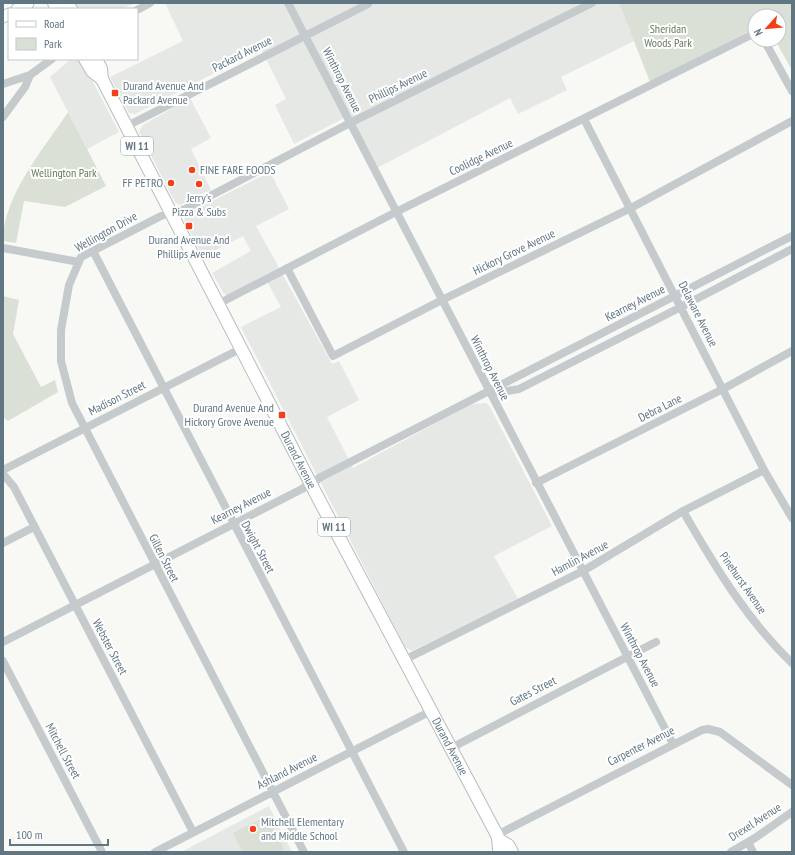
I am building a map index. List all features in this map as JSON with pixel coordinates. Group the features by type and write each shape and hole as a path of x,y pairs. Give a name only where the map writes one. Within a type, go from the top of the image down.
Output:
{"main road":[{"name":"Durand Avenue","path":"86,60 92,71 102,79"},
{"name":"Durand Avenue","path":"96,60 101,69 102,79 499,842 508,845 512,852"}],"street":[{"path":"138,9 150,3"},
{"name":"Winthrop Avenue","path":"288,3 536,483 673,744"},
{"name":"Phillips Avenue","path":"172,213 191,206 350,124 592,3"},
{"name":"Packard Avenue","path":"127,126 368,4"},
{"name":"Coolidge Avenue","path":"218,304 396,212 747,37"},
{"path":"768,48 792,91"},
{"path":"3,84 30,75 51,60"},
{"path":"3,117 6,106 25,87 30,75"},
{"name":"Delaware Avenue","path":"584,119 764,470 792,518"},
{"name":"Hickory Grove Avenue","path":"287,268 333,356 442,300 629,209 792,121"},
{"name":"Wellington Drive","path":"3,248 79,262 81,258 161,216 172,213"},
{"name":"Kearney Avenue","path":"3,642 792,236"},
{"name":"Kearney Avenue","path":"489,392 519,389 792,249"},
{"name":"Dwight Street","path":"93,252 404,852"},
{"name":"Gillen Street","path":"79,262 65,300 62,315 60,345 67,388 84,428 304,852"},
{"name":"Madison Street","path":"3,470 242,348"},
{"name":"Debra Lane","path":"536,483 723,389 792,351"},
{"name":"Hamlin Avenue","path":"404,660 583,571 683,511 764,470"},
{"name":"Webster Street","path":"3,474 14,487 193,832"},
{"name":"Pinehurst Avenue","path":"683,511 724,580 755,621 792,663"},
{"path":"3,543 34,526"},
{"name":"Gates Street","path":"451,748 656,642"},
{"name":"Mitchell Street","path":"3,661 102,852"},
{"name":"Ashland Avenue","path":"155,852 431,711"},
{"name":"Carpenter Avenue","path":"499,842 673,744 702,730 714,730 792,785"},
{"name":"Drexel Avenue","path":"731,852 792,812"},
{"path":"748,842 753,852"}],"shaded area":[{"path":"76,3 136,3 123,8 78,8"},
{"path":"165,3 619,3 634,41 561,77 567,90 518,114 510,98 377,168 350,115 294,144 275,105 286,99 261,49 135,114 129,113 110,77 183,41"},
{"path":"70,60 82,60 119,132 87,149 50,77"},
{"path":"190,98 211,138 191,149 211,190 180,205 175,202 139,132 143,125"},
{"path":"270,172 289,209 256,226 332,364 339,361 359,400 327,417 353,468 462,409 473,404 486,403 490,407 552,526 494,556 518,599 412,651 405,647 241,327 281,307 264,276 227,295 224,294 212,273 251,251 243,236 203,257 184,220 187,214"},
{"name":"Mitchell Elementary and Middle School","path":"269,806 292,852 181,852"}],"green space":[{"name":"Sheridan Woods Park","path":"619,3 792,3 792,70 780,48 787,48 787,8 747,8 747,32 650,82"},
{"name":"Wellington Park","path":"68,112 106,186 65,207 24,201 16,243 3,241 5,224 17,190 26,173"},
{"path":"3,296 19,300 13,334 41,387 55,380 58,392 8,421 3,417"},
{"path":"263,818 269,819 284,849 280,852 242,852 233,833"}],"place":[{"name":"Durand Avenue And Packard Avenue","path":"115,93"},
{"name":"FINE FARE FOODS","path":"192,170"},
{"name":"FF PETRO","path":"171,183"},
{"name":"Jerry's Pizza & Subs","path":"199,184"},
{"name":"Durand Avenue And Phillips Avenue","path":"189,226"},
{"name":"Durand Avenue And Hickory Grove Avenue","path":"282,415"},
{"name":"Mitchell Elementary and Middle School","path":"253,829"}]}
